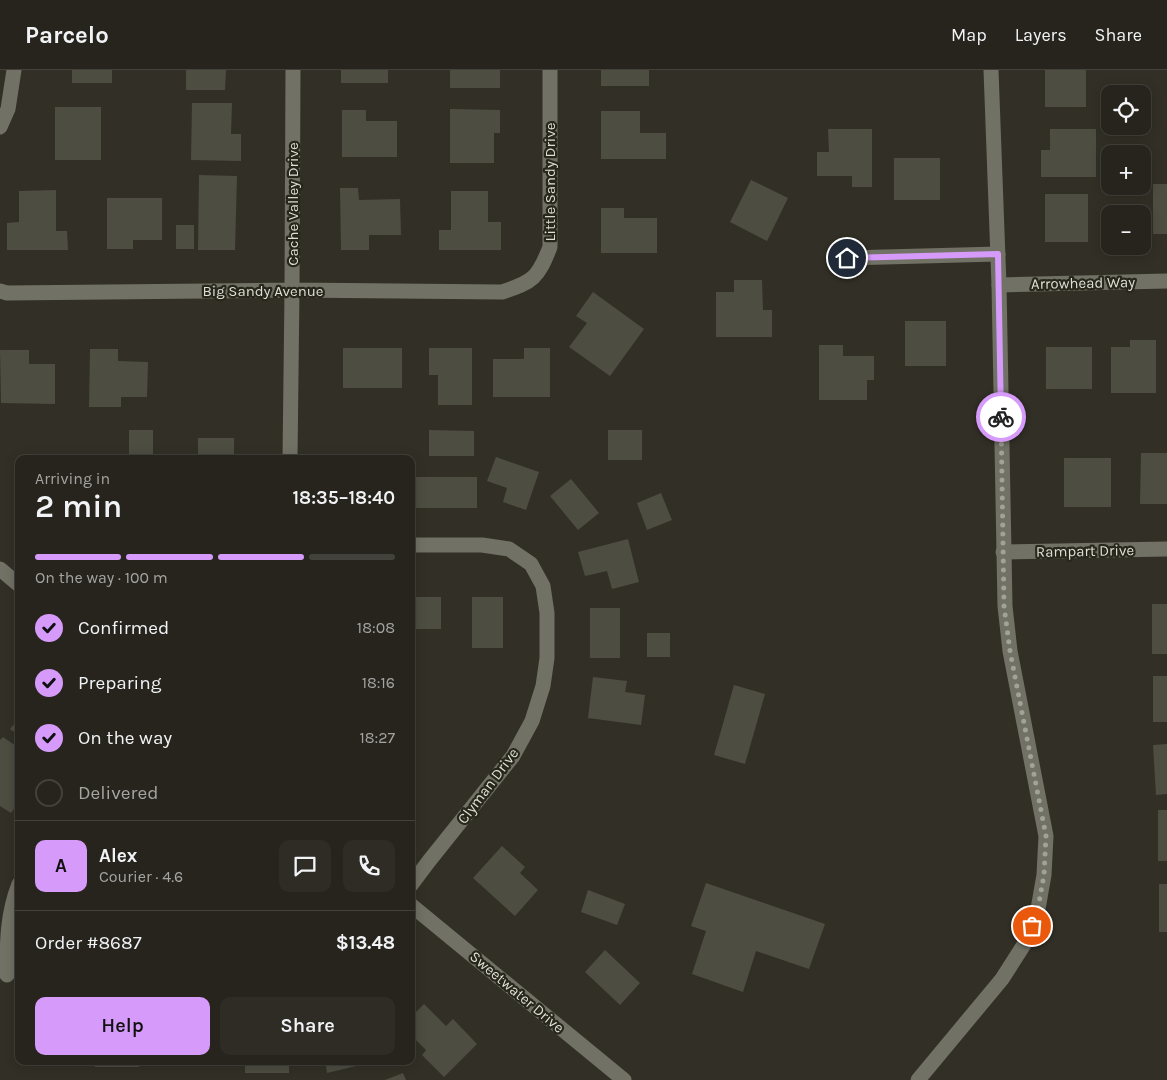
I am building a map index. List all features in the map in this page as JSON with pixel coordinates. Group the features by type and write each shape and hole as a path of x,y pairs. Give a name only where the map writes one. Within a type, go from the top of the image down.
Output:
{"street":[{"path":"0,127 8,108 14,70"},
{"name":"Cache Valley Drive","path":"290,455 293,70"},
{"name":"Little Sandy Drive","path":"524,285 541,270 550,247 550,70"},
{"path":"918,1080 1002,979 1026,943 1038,908 1044,875 1046,836 1010,651 1004,606 1000,285 991,70"},
{"path":"847,258 998,254"},
{"name":"Arrowhead Way","path":"1000,285 1167,281"},
{"name":"Big Sandy Avenue","path":"0,291 7,293 292,290 502,292 524,285"},
{"name":"Clyman Drive","path":"415,545 482,545 509,549 531,564 543,586 547,613 547,658 543,686 532,721 513,756 415,880"},
{"name":"Rampart Drive","path":"1003,552 1167,549"},
{"path":"0,569 15,582"},
{"path":"9,975 8,926 15,893"},
{"name":"Sweetwater Drive","path":"415,908 624,1080"}],"building":[{"path":"72,70 112,70 112,83 72,83"},
{"path":"186,70 226,70 225,90 186,90"},
{"path":"341,70 388,70 388,83 341,83"},
{"path":"450,70 500,70 500,88 450,88"},
{"path":"601,70 649,70 649,86 601,86"},
{"path":"1045,70 1086,70 1086,107 1045,107"},
{"path":"192,103 232,103 231,134 241,134 241,161 191,160"},
{"path":"55,107 101,107 101,160 55,160"},
{"path":"450,109 500,110 500,133 494,133 494,163 450,163"},
{"path":"342,110 366,110 366,121 397,121 397,157 342,157"},
{"path":"601,111 640,111 640,133 666,133 666,159 601,159"},
{"path":"828,129 872,129 872,187 852,187 852,176 817,176 817,152 829,152"},
{"path":"1050,129 1096,129 1096,177 1041,177 1041,150 1050,150"},
{"path":"894,158 940,158 940,200 894,200"},
{"path":"199,175 237,176 235,250 198,250"},
{"path":"751,180 788,198 767,241 730,222"},
{"path":"1153,184 1167,184 1167,234 1153,234"},
{"path":"340,188 358,188 359,200 400,199 401,235 369,235 369,250 341,250"},
{"path":"56,190 56,231 67,231 68,250 7,250 7,223 19,222 19,191"},
{"path":"451,191 488,191 488,222 501,222 501,250 439,250 439,230 451,230"},
{"path":"1045,194 1088,194 1088,242 1045,242"},
{"path":"107,198 162,198 162,240 133,240 133,249 107,249"},
{"path":"601,208 624,208 624,218 657,218 657,253 601,253"},
{"path":"176,225 194,225 194,249 176,249"},
{"path":"734,280 762,280 763,310 772,310 772,337 716,337 716,292 734,292"},
{"path":"593,292 644,329 610,376 569,347 587,323 576,316"},
{"path":"905,321 946,321 946,366 905,366"},
{"path":"1130,340 1156,340 1156,393 1111,393 1111,347 1130,347"},
{"path":"819,345 843,345 843,356 874,356 874,380 867,380 867,400 819,400"},
{"path":"1046,347 1092,347 1092,389 1046,389"},
{"path":"343,348 402,348 402,388 343,388"},
{"path":"429,348 472,348 472,405 438,405 438,375 429,375"},
{"path":"524,348 550,348 550,397 493,397 493,359 524,359"},
{"path":"90,349 118,349 118,361 148,362 147,397 121,397 121,407 89,407"},
{"path":"0,350 29,350 29,364 55,364 55,404 1,403"},
{"path":"129,430 153,430 153,455 129,455"},
{"path":"429,430 474,431 474,456 429,456"},
{"path":"608,430 642,430 642,460 608,460"},
{"path":"198,438 234,438 234,455 198,455"},
{"path":"1141,453 1167,453 1167,504 1140,504"},
{"path":"343,454 386,454 386,455"},
{"path":"496,457 539,472 526,510 503,502 507,488 487,481"},
{"path":"1064,458 1111,458 1111,507 1064,507"},
{"path":"415,477 477,477 477,508 415,508"},
{"path":"571,479 599,513 578,530 550,496"},
{"path":"661,493 672,520 647,530 637,503"},
{"path":"628,539 639,582 612,589 607,571 585,576 578,552"},
{"path":"415,597 441,597 441,629 415,629"},
{"path":"472,597 503,597 503,648 472,648"},
{"path":"1152,604 1167,604 1167,654 1152,654"},
{"path":"590,608 620,608 620,658 590,658"},
{"path":"647,633 670,633 670,657 647,657"},
{"path":"1153,676 1167,676 1167,722 1153,722"},
{"path":"593,677 627,681 625,692 645,695 641,725 588,718"},
{"path":"734,685 765,694 745,764 714,755"},
{"path":"15,723 15,733 10,729"},
{"path":"3,737 15,745 15,808 11,813 0,806 0,740"},
{"path":"1167,744 1167,794 1156,795 1153,745"},
{"path":"1158,810 1167,810 1167,861 1158,861"},
{"path":"502,846 525,867 520,873 538,890 515,916 473,878"},
{"path":"706,883 825,924 809,969 756,951 743,992 692,974 706,931 691,926"},
{"path":"1159,884 1167,884 1167,932 1159,932"},
{"path":"588,890 625,904 617,925 581,912"},
{"path":"605,950 640,983 620,1005 585,972"},
{"path":"424,1004 446,1026 453,1019 477,1044 444,1077 422,1055 426,1050 415,1039 415,1013"},
{"path":"95,1065 139,1065 139,1067 95,1067"},
{"path":"245,1065 289,1065 289,1073 245,1073"},
{"path":"326,1065 360,1065 327,1073"},
{"path":"403,1073 406,1080 385,1080"}],"way so far":[{"path":"1001,417 1004,606 1010,651 1046,836 1044,875 1038,908 1032,926"}],"route":[{"path":"847,258 998,254 1001,417"}]}
